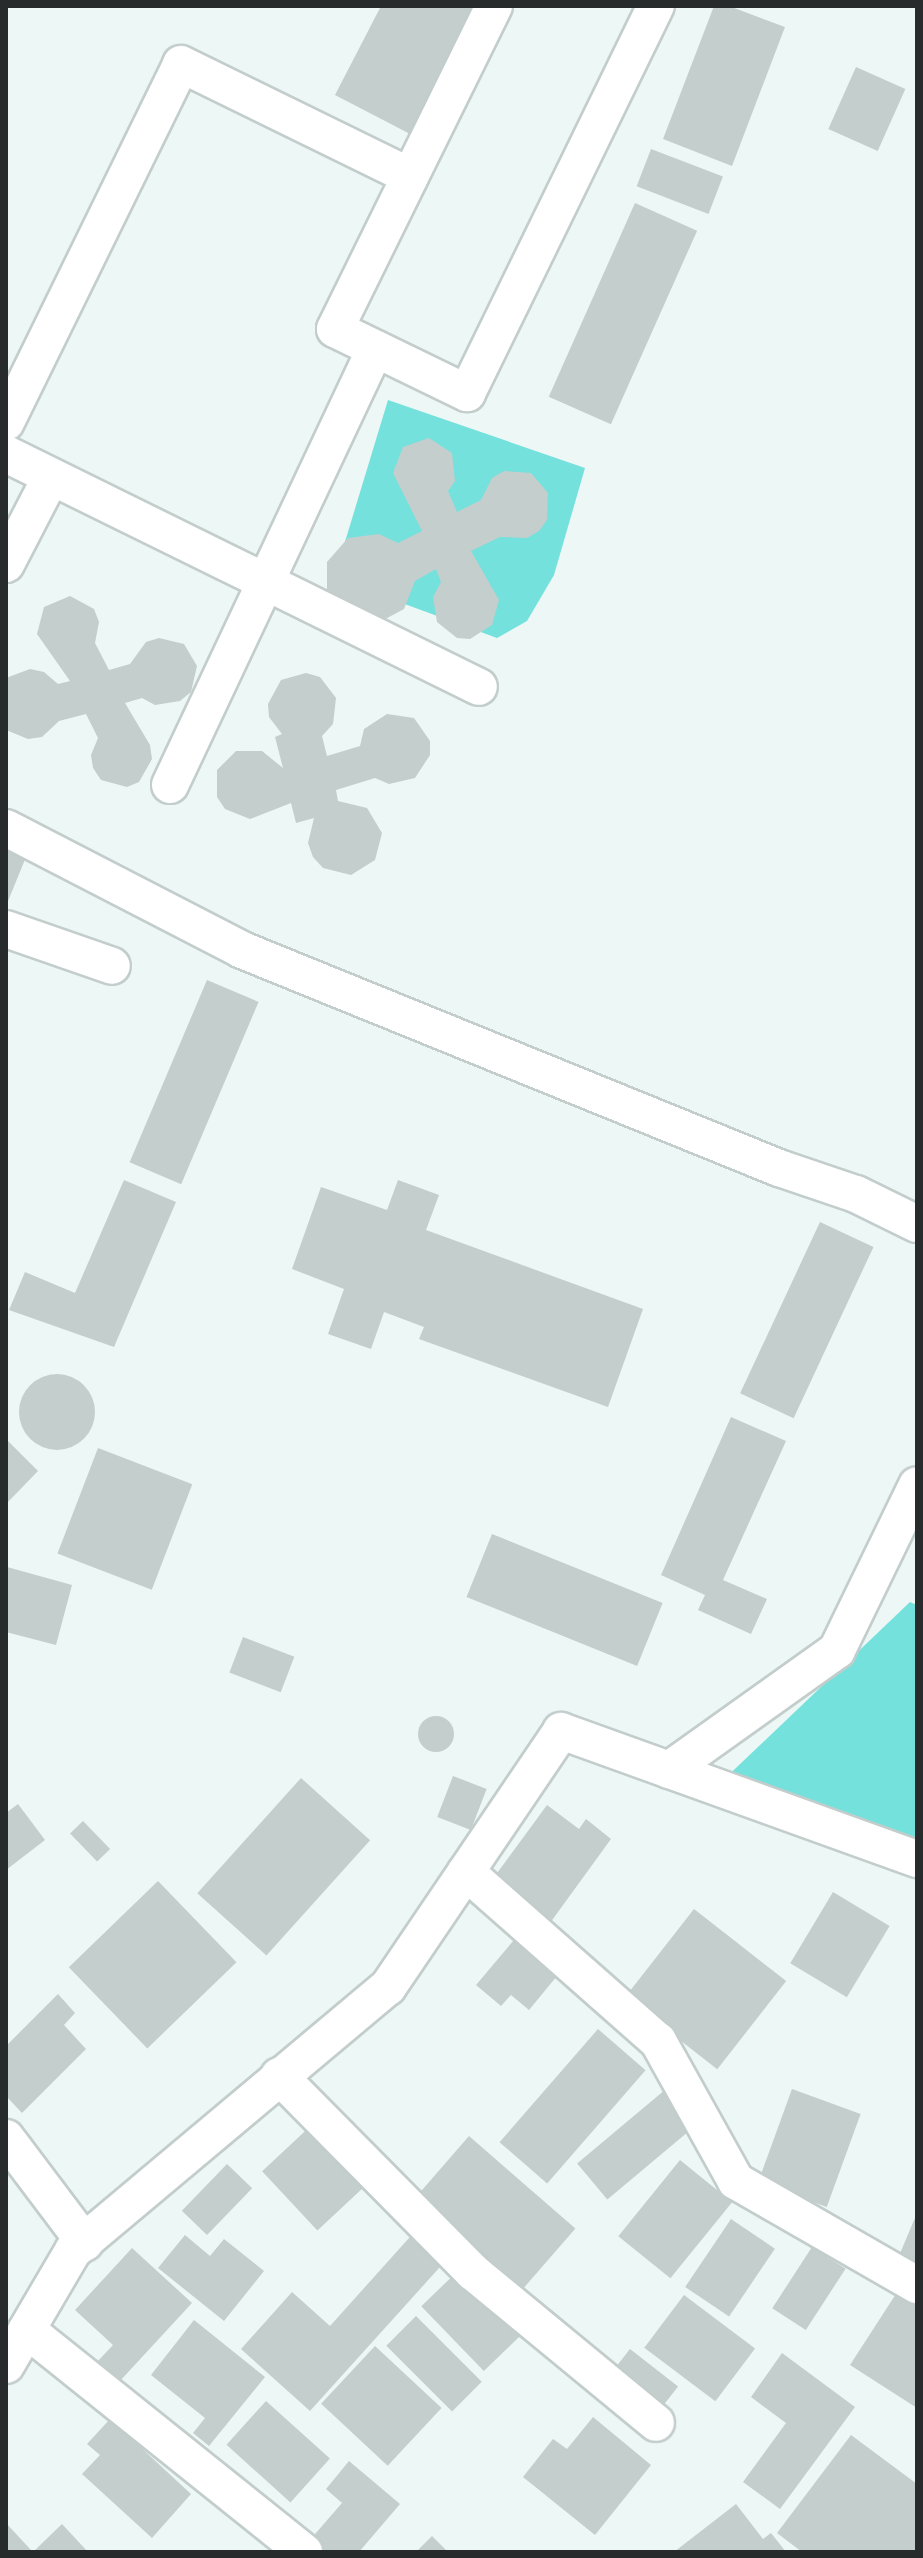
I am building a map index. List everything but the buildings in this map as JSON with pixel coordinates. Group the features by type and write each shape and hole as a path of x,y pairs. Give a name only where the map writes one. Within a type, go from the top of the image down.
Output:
{"street":[{"path":"494,6 335,329 467,393 656,6"},
{"path":"6,422 181,64 410,176"},
{"path":"170,785 375,349"},
{"path":"6,454 479,687"},
{"path":"6,564 51,477"},
{"path":"6,828 242,950 779,1168 856,1194 917,1224"},
{"path":"6,929 112,966"},
{"path":"669,1770 837,1650 917,1485"},
{"path":"6,2365 73,2251 162,2171 388,1987 561,1731 917,1859"},
{"path":"466,1872 658,2041 736,2181 917,2285"},
{"path":"279,2076 473,2272 656,2423"},
{"path":"6,2138 85,2243"},
{"path":"27,2330 304,2552"}],"shaded area":[{"path":"388,400 585,468 554,575 527,621 497,638 334,578"},
{"path":"910,1602 917,1605 917,1844 716,1787"}]}
